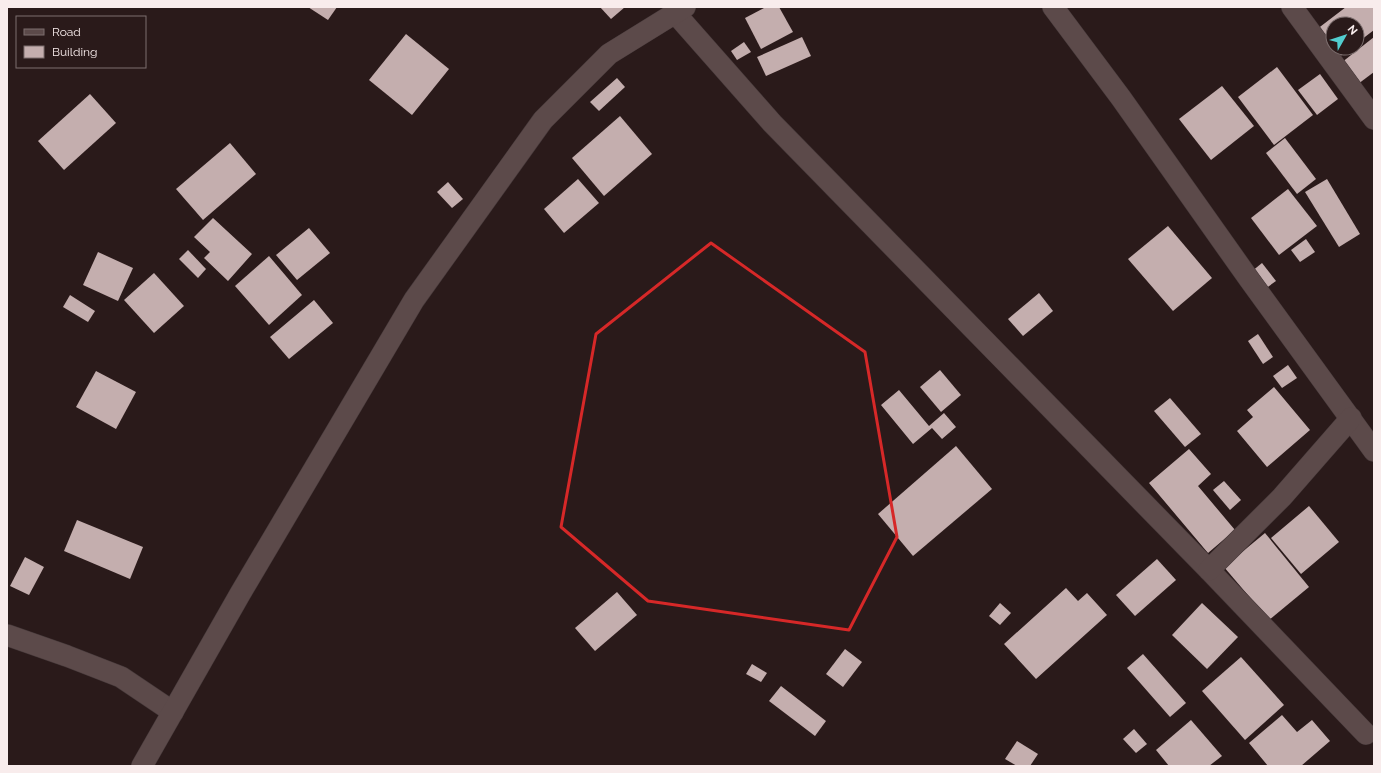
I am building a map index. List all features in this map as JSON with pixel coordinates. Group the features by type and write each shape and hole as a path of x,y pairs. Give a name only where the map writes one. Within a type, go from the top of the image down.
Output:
{"street":[{"path":"1052,7 1121,98 1374,451"},
{"path":"1292,7 1374,119"},
{"path":"142,766 240,594 414,300 543,120 610,54 680,10 772,123 1209,570 1366,734"},
{"path":"1209,570 1282,497 1351,418"},
{"path":"7,635 121,677 173,712"}],"highlighted area":[{"path":"711,243 865,352 897,537 849,630 648,601 561,527 596,334"}],"building":[{"path":"308,7 337,7 328,20"},
{"path":"600,7 625,7 611,19"},
{"path":"766,7 779,7 793,32 761,49 745,18"},
{"path":"1346,7 1374,7 1374,30 1365,37 1365,16 1334,16"},
{"path":"1325,23 1325,56 1340,56 1330,64 1308,36"},
{"path":"406,34 449,69 412,115 369,80"},
{"path":"802,37 811,56 766,76 757,57"},
{"path":"1374,37 1374,72 1358,84 1341,63 1350,56 1365,56 1365,44"},
{"path":"744,42 751,52 737,60 731,51"},
{"path":"1277,67 1313,115 1274,145 1238,97"},
{"path":"1320,74 1338,99 1317,115 1298,90"},
{"path":"617,78 625,87 599,111 590,102"},
{"path":"1222,86 1254,126 1211,160 1179,119"},
{"path":"90,94 116,123 64,170 38,141"},
{"path":"620,116 652,154 604,196 572,158"},
{"path":"1285,138 1316,179 1297,194 1266,153"},
{"path":"230,143 256,174 203,220 176,189"},
{"path":"578,179 599,203 564,233 544,209"},
{"path":"1327,179 1360,234 1339,247 1305,192"},
{"path":"448,182 463,199 452,208 437,192"},
{"path":"1288,189 1317,226 1279,255 1251,218"},
{"path":"213,218 252,254 228,281 204,258 210,252 194,237"},
{"path":"1168,226 1212,278 1173,311 1128,259"},
{"path":"309,228 330,253 297,280 276,255"},
{"path":"1306,239 1315,252 1300,262 1291,250"},
{"path":"188,250 206,269 198,278 179,259"},
{"path":"98,252 133,268 118,301 83,285"},
{"path":"269,256 302,295 269,325 235,286"},
{"path":"1262,263 1276,281 1265,289 1251,272"},
{"path":"154,273 184,306 154,333 124,300"},
{"path":"1039,293 1053,311 1023,336 1008,319"},
{"path":"70,295 95,311 88,322 63,307"},
{"path":"314,300 333,323 289,359 270,337"},
{"path":"1258,334 1273,357 1263,364 1248,341"},
{"path":"1288,365 1297,378 1282,388 1273,376"},
{"path":"940,370 961,395 941,412 920,387"},
{"path":"96,371 136,392 116,429 76,407"},
{"path":"1274,387 1310,430 1267,467 1237,431 1253,417 1247,410"},
{"path":"899,390 929,426 944,413 956,427 942,439 932,428 913,444 881,405"},
{"path":"1170,398 1201,434 1185,447 1154,411"},
{"path":"956,446 992,489 913,556 878,514"},
{"path":"1189,449 1211,474 1198,486 1235,530 1208,553 1149,483"},
{"path":"1224,481 1241,500 1230,510 1213,490"},
{"path":"1309,506 1339,542 1301,574 1271,538"},
{"path":"77,520 143,547 130,579 64,551"},
{"path":"1265,533 1309,587 1269,620 1224,567"},
{"path":"25,557 44,567 29,595 10,586"},
{"path":"1157,559 1176,580 1135,616 1116,595"},
{"path":"1066,588 1078,601 1087,593 1107,615 1036,679 1004,644"},
{"path":"617,592 637,615 595,651 575,628"},
{"path":"1000,603 1011,613 1000,625 989,616"},
{"path":"1202,603 1238,637 1207,669 1172,635"},
{"path":"845,649 862,662 843,687 826,674"},
{"path":"1143,654 1186,703 1170,717 1127,668"},
{"path":"1241,657 1284,705 1245,740 1202,691"},
{"path":"752,664 767,673 761,682 746,674"},
{"path":"781,686 826,721 815,736 769,701"},
{"path":"1282,715 1297,732 1312,720 1330,741 1301,766 1268,766 1249,743"},
{"path":"1191,720 1222,756 1209,766 1169,766 1156,750"},
{"path":"1134,729 1147,744 1136,753 1123,739"},
{"path":"1017,741 1038,754 1030,766 1017,766 1005,759"}]}
